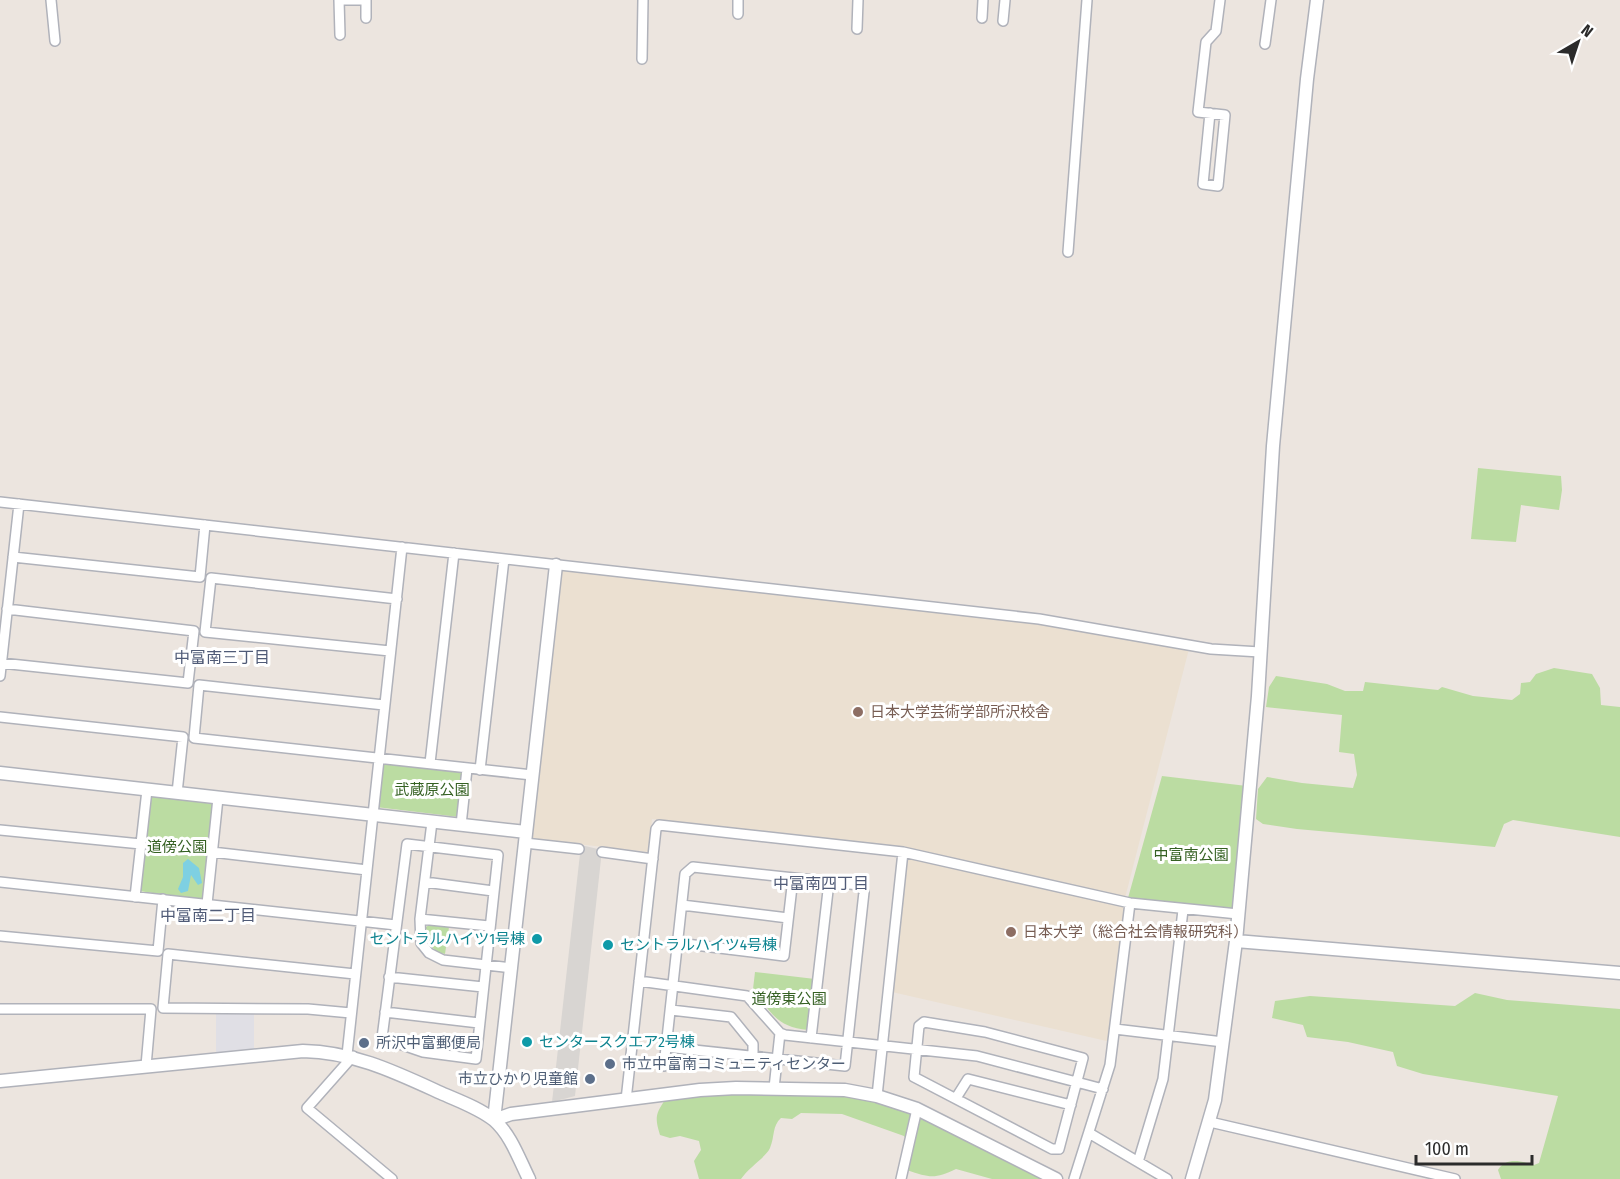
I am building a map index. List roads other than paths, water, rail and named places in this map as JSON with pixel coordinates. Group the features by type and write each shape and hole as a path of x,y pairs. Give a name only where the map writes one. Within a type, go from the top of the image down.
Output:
{"street":[{"path":"51,0 55,41"},
{"path":"340,35 339,0 366,0 366,18"},
{"path":"642,0 642,59"},
{"path":"738,0 738,14"},
{"path":"857,29 858,0"},
{"path":"982,18 983,0"},
{"path":"1003,21 1005,0"},
{"path":"1068,252 1088,0"},
{"path":"1210,113 1203,184 1218,186 1225,115 1210,113 1198,112 1206,42 1216,31 1220,0"},
{"path":"1265,44 1271,0"},
{"path":"1192,1179 1210,1122 1236,941 1260,652 1273,446 1306,91 1317,0"},
{"path":"0,502 1039,620 1211,649 1260,652"},
{"path":"0,676 2,637 8,609 19,504"},
{"path":"13,557 200,577 205,525"},
{"path":"392,1179 308,1108 350,1056 351,1013 360,921 402,547"},
{"path":"430,764 454,553"},
{"path":"480,770 504,559"},
{"path":"494,1120 556,565"},
{"path":"390,651 205,632 211,578 397,599"},
{"path":"2,663 188,683 194,631 8,609"},
{"path":"384,705 199,685 194,738 532,775"},
{"path":"0,717 183,737 177,793"},
{"path":"461,825 467,769"},
{"path":"0,773 461,825 579,849"},
{"path":"135,897 147,790"},
{"path":"207,904 218,798"},
{"path":"432,822 420,919 421,943 433,956 442,960 512,968"},
{"path":"626,1100 656,829 659,825 903,852 1130,903 1238,914"},
{"path":"0,830 141,844"},
{"path":"405,846 429,847 498,855 476,1059 423,1052 382,1038 405,846"},
{"path":"212,852 366,870"},
{"path":"602,852 653,859"},
{"path":"877,1096 903,852"},
{"path":"664,1066 666,1047 670,1010 678,943 685,873 693,867 859,885 864,892 844,1066 666,1047"},
{"path":"678,943 784,956 793,878"},
{"path":"0,882 396,925"},
{"path":"425,882 494,891"},
{"path":"811,1038 829,882"},
{"path":"0,936 158,951 163,899"},
{"path":"1074,1179 1103,1089 1115,1029 1130,903"},
{"path":"682,905 788,918"},
{"path":"1138,1162 1163,1079 1184,910"},
{"path":"420,919 489,926"},
{"path":"1236,941 1620,973"},
{"path":"351,1013 308,1009 163,1008 168,954 355,974"},
{"path":"389,977 483,987"},
{"path":"639,981 742,993 751,999 780,1032 811,1038 978,1056 1103,1089"},
{"path":"0,1009 151,1009 146,1066"},
{"path":"670,1010 731,1017 753,1044 753,1057"},
{"path":"385,1012 479,1023"},
{"path":"924,1022 985,1032 1083,1058 1059,1149 1052,1149 914,1077 917,1049 919,1026 924,1022"},
{"path":"1115,1029 1223,1042"},
{"path":"774,1088 780,1032"},
{"path":"0,1081 303,1051 350,1056 401,1075 477,1109 494,1120 506,1133 529,1179"},
{"path":"956,1098 968,1078 1071,1105"},
{"path":"494,1120 511,1114 700,1090 774,1088 845,1090 877,1096 917,1109 1056,1179"},
{"path":"901,1179 917,1109"},
{"path":"1210,1122 1455,1179"},
{"path":"1089,1132 1167,1179"}],"water":[{"path":"188,859 199,868 202,883 198,885 191,875 188,891 181,893 178,889 183,877 183,863"}],"place":[{"name":"日本大学芸術学部所沢校舎","path":"858,712"},
{"name":"日本大学（総合社会情報研究科）","path":"1011,932"},
{"name":"セントラルハイツ1号棟","path":"537,939"},
{"name":"セントラルハイツ4号棟","path":"608,945"},
{"name":"センタースクエア2号棟","path":"527,1042"},
{"name":"所沢中富郵便局","path":"364,1043"},
{"name":"市立中富南コミュニティセンター","path":"610,1064"},
{"name":"市立ひかり児童館","path":"590,1079"}],"district":[{"name":"中富南三丁目","path":"222,657"},
{"name":"中富南四丁目","path":"821,883"},
{"name":"中富南二丁目","path":"208,915"}],"park label":[{"name":"武蔵原公園","path":"432,790"},
{"name":"道傍公園","path":"177,847"},
{"name":"中富南公園","path":"1191,855"},
{"name":"道傍東公園","path":"789,999"}]}
